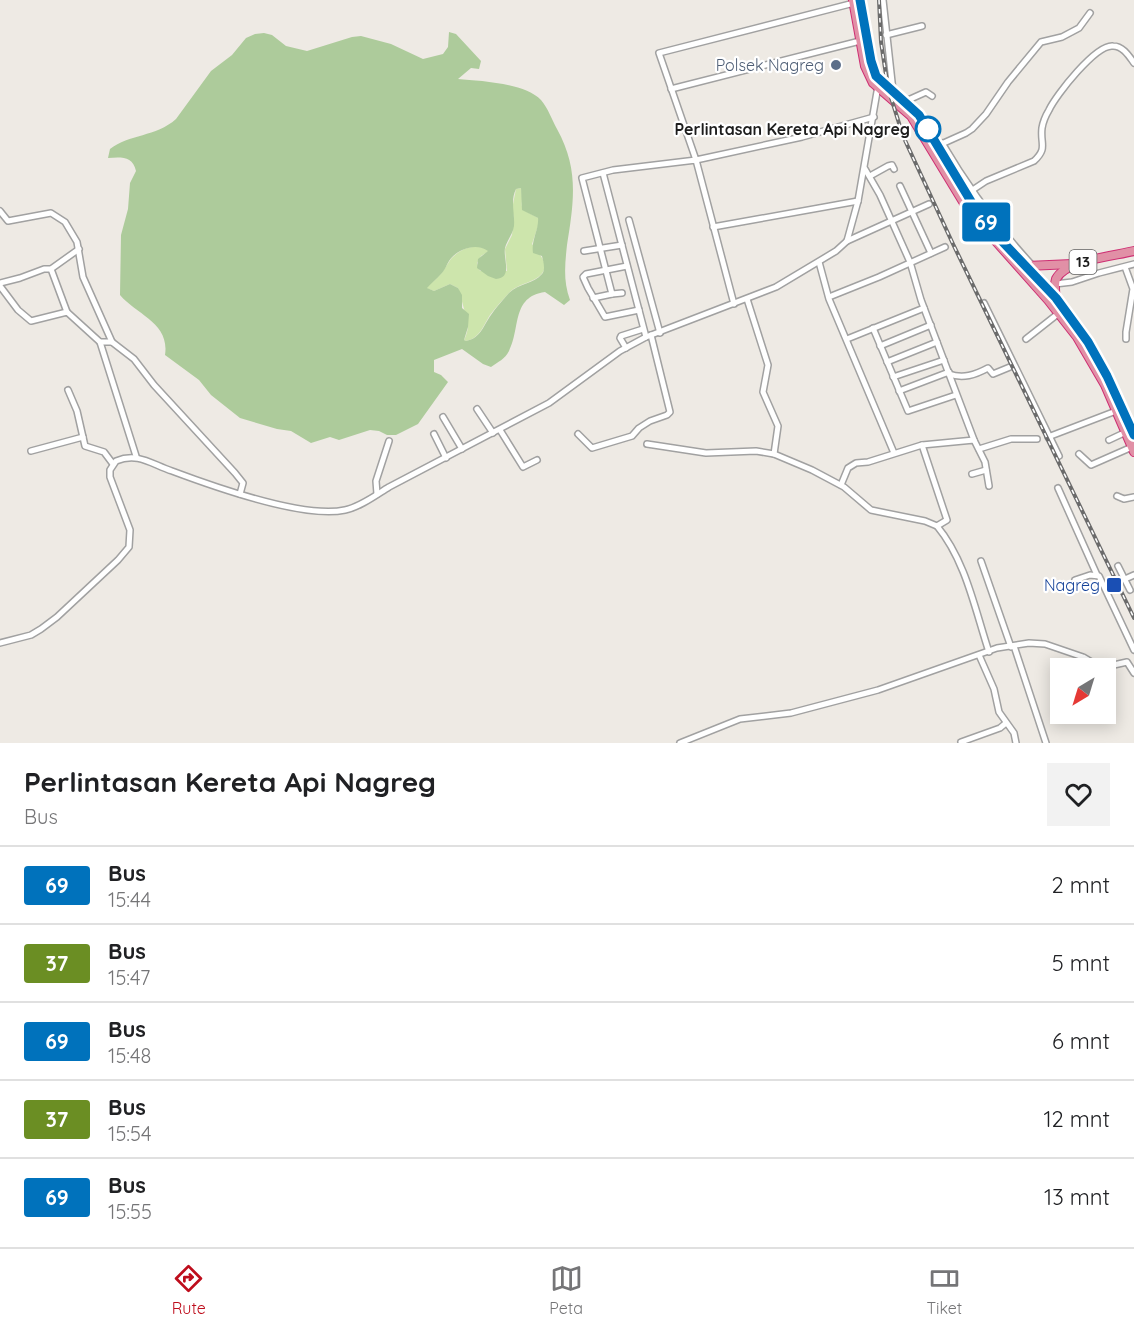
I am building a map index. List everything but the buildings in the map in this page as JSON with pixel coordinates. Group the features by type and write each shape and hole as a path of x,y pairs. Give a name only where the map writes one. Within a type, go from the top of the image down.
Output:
{"highway":[{"path":"856,1 860,41 866,69 911,117 972,215 1059,313 1090,358 1130,434"},
{"path":"856,1 879,85 893,91 906,101 923,121 940,144 975,208 997,236 1029,266 1056,298 1095,352 1130,434 1133,449"},
{"name":"13","path":"1056,298 1055,284 1060,273 1072,264 1134,251"},
{"path":"1029,266 1072,264"}],"street":[{"path":"883,0 893,91"},
{"path":"734,304 696,160 659,53 856,1"},
{"path":"1029,266 992,221 940,144 972,129 1041,42 1062,37 1078,28 1090,13"},
{"path":"886,35 922,26"},
{"path":"671,89 860,41"},
{"path":"971,191 986,181 1034,161 1040,156 1044,148 1042,127 1054,100 1077,71 1100,51 1108,46 1115,46 1123,49 1134,63"},
{"path":"847,241 865,169 879,85"},
{"path":"906,101 926,92 932,96"},
{"path":"612,294 582,181 585,176 696,160 802,137 874,117"},
{"path":"870,176 888,166 892,165 894,169"},
{"path":"865,169 910,262 924,308 956,395 985,462 990,486"},
{"path":"578,434 592,448 632,436 642,425 670,412 649,336 643,329 603,172"},
{"path":"900,186 931,253"},
{"path":"714,227 858,201"},
{"path":"0,642 31,635 42,629 100,577 129,547 130,530 110,477 113,464 121,459 136,456 199,481 240,494 311,511 346,510 549,403 626,348 649,336 776,287 836,251 847,241 929,204"},
{"path":"0,212 8,222 51,213 65,222 77,242 82,278 112,342 134,359 154,386 235,473 243,486 240,494"},
{"path":"629,220 660,333"},
{"path":"584,252 622,245"},
{"path":"829,297 945,247"},
{"path":"67,312 31,321 18,310 0,284 44,269 51,269 79,249"},
{"path":"819,261 829,297 894,453"},
{"path":"1055,284 1072,282 1134,264"},
{"path":"627,266 586,274 583,277 605,317 639,310"},
{"path":"1125,267 1134,288 1126,339"},
{"path":"51,269 67,312 100,342 136,456"},
{"path":"594,298 622,293"},
{"path":"747,299 767,362 763,392 778,426 774,454"},
{"path":"984,303 1012,366 1059,456"},
{"path":"847,339 924,308"},
{"path":"1026,339 1059,313"},
{"path":"880,346 931,325"},
{"path":"873,328 909,411 956,395"},
{"path":"626,348 621,336 643,329"},
{"path":"100,342 112,342"},
{"path":"886,362 938,342"},
{"path":"893,377 944,360"},
{"path":"899,391 949,373 958,376 973,376 988,368 993,374 1012,366"},
{"path":"68,390 76,408 86,447 104,452 113,464"},
{"path":"477,409 493,433"},
{"path":"1049,436 1116,411"},
{"path":"443,417 462,449"},
{"path":"500,430 523,467 537,460"},
{"path":"434,434 446,458"},
{"path":"1109,440 1130,434"},
{"path":"31,451 82,437"},
{"path":"979,449 1011,439 1036,439"},
{"path":"840,485 845,473 852,465 922,445 974,440"},
{"path":"377,494 376,481 389,441"},
{"path":"646,444 706,453 756,451 774,454 840,485 871,510 925,521 937,526 953,550 964,574 989,652"},
{"path":"922,445 947,519 937,526"},
{"path":"1079,454 1091,465 1133,449"},
{"path":"972,474 986,470"},
{"path":"1058,488 1134,650"},
{"path":"1117,496 1124,499 1134,497"},
{"path":"981,561 1046,743"},
{"path":"1118,566 1130,590"},
{"path":"1075,580 1097,575"},
{"path":"1125,579 1134,575"},
{"path":"680,743 740,719 791,712 878,690 998,648 1029,643 1045,644 1083,657 1098,666 1106,667 1124,661 1134,673"},
{"path":"980,655 994,689 999,712 1014,733 1016,743"},
{"path":"961,742 1000,728 1006,723"}],"green space":[{"path":"449,32 456,34 481,61 479,69 471,68 458,79 514,86 534,94 548,110 564,144 572,172 573,200 565,266 566,286 570,300 564,305 545,292 527,300 519,315 509,351 491,367 462,349 434,360 434,372 448,382 418,424 396,435 370,430 339,440 330,437 311,443 291,431 240,418 211,395 199,380 165,355 165,344 157,327 120,295 121,235 128,209 130,183 136,171 129,160 108,158 110,149 117,144 160,129 176,119 211,71 232,55 246,38 255,34 272,35 286,46 307,51 361,36 391,44 423,59 443,54 448,47","holes":["521,188 522,210 538,218 533,253 542,256 543,272 535,280 509,293 478,334 466,341 464,340 469,314 462,308 462,295 458,288 450,284 434,291 427,288 452,257 472,247 488,251 478,259 477,268 488,276 501,278 506,272 505,248 514,226 513,198 516,189"]},
{"path":"521,188 523,209 538,218 539,223 532,244 542,257 545,265 543,272 537,278 511,291 490,315 478,334 466,341 464,340 468,323 458,288 450,284 434,291 426,288 452,258 462,250 471,247 480,247 489,251 481,256 477,263 480,271 507,271 505,249 512,235 514,218 512,209 516,189"}],"railway":[{"path":"879,0 881,42 888,88 903,136 1134,618"}],"bus line":[{"name":"69","path":"860,0 871,61 876,76 919,115 975,208 997,236 1056,298 1088,342 1107,376 1134,435"}],"place":[{"name":"Polsek Nagreg","path":"836,65"},
{"name":"Perlintasan Kereta Api Nagreg","path":"928,129"},
{"name":"Nagreg","path":"1114,585"}]}
